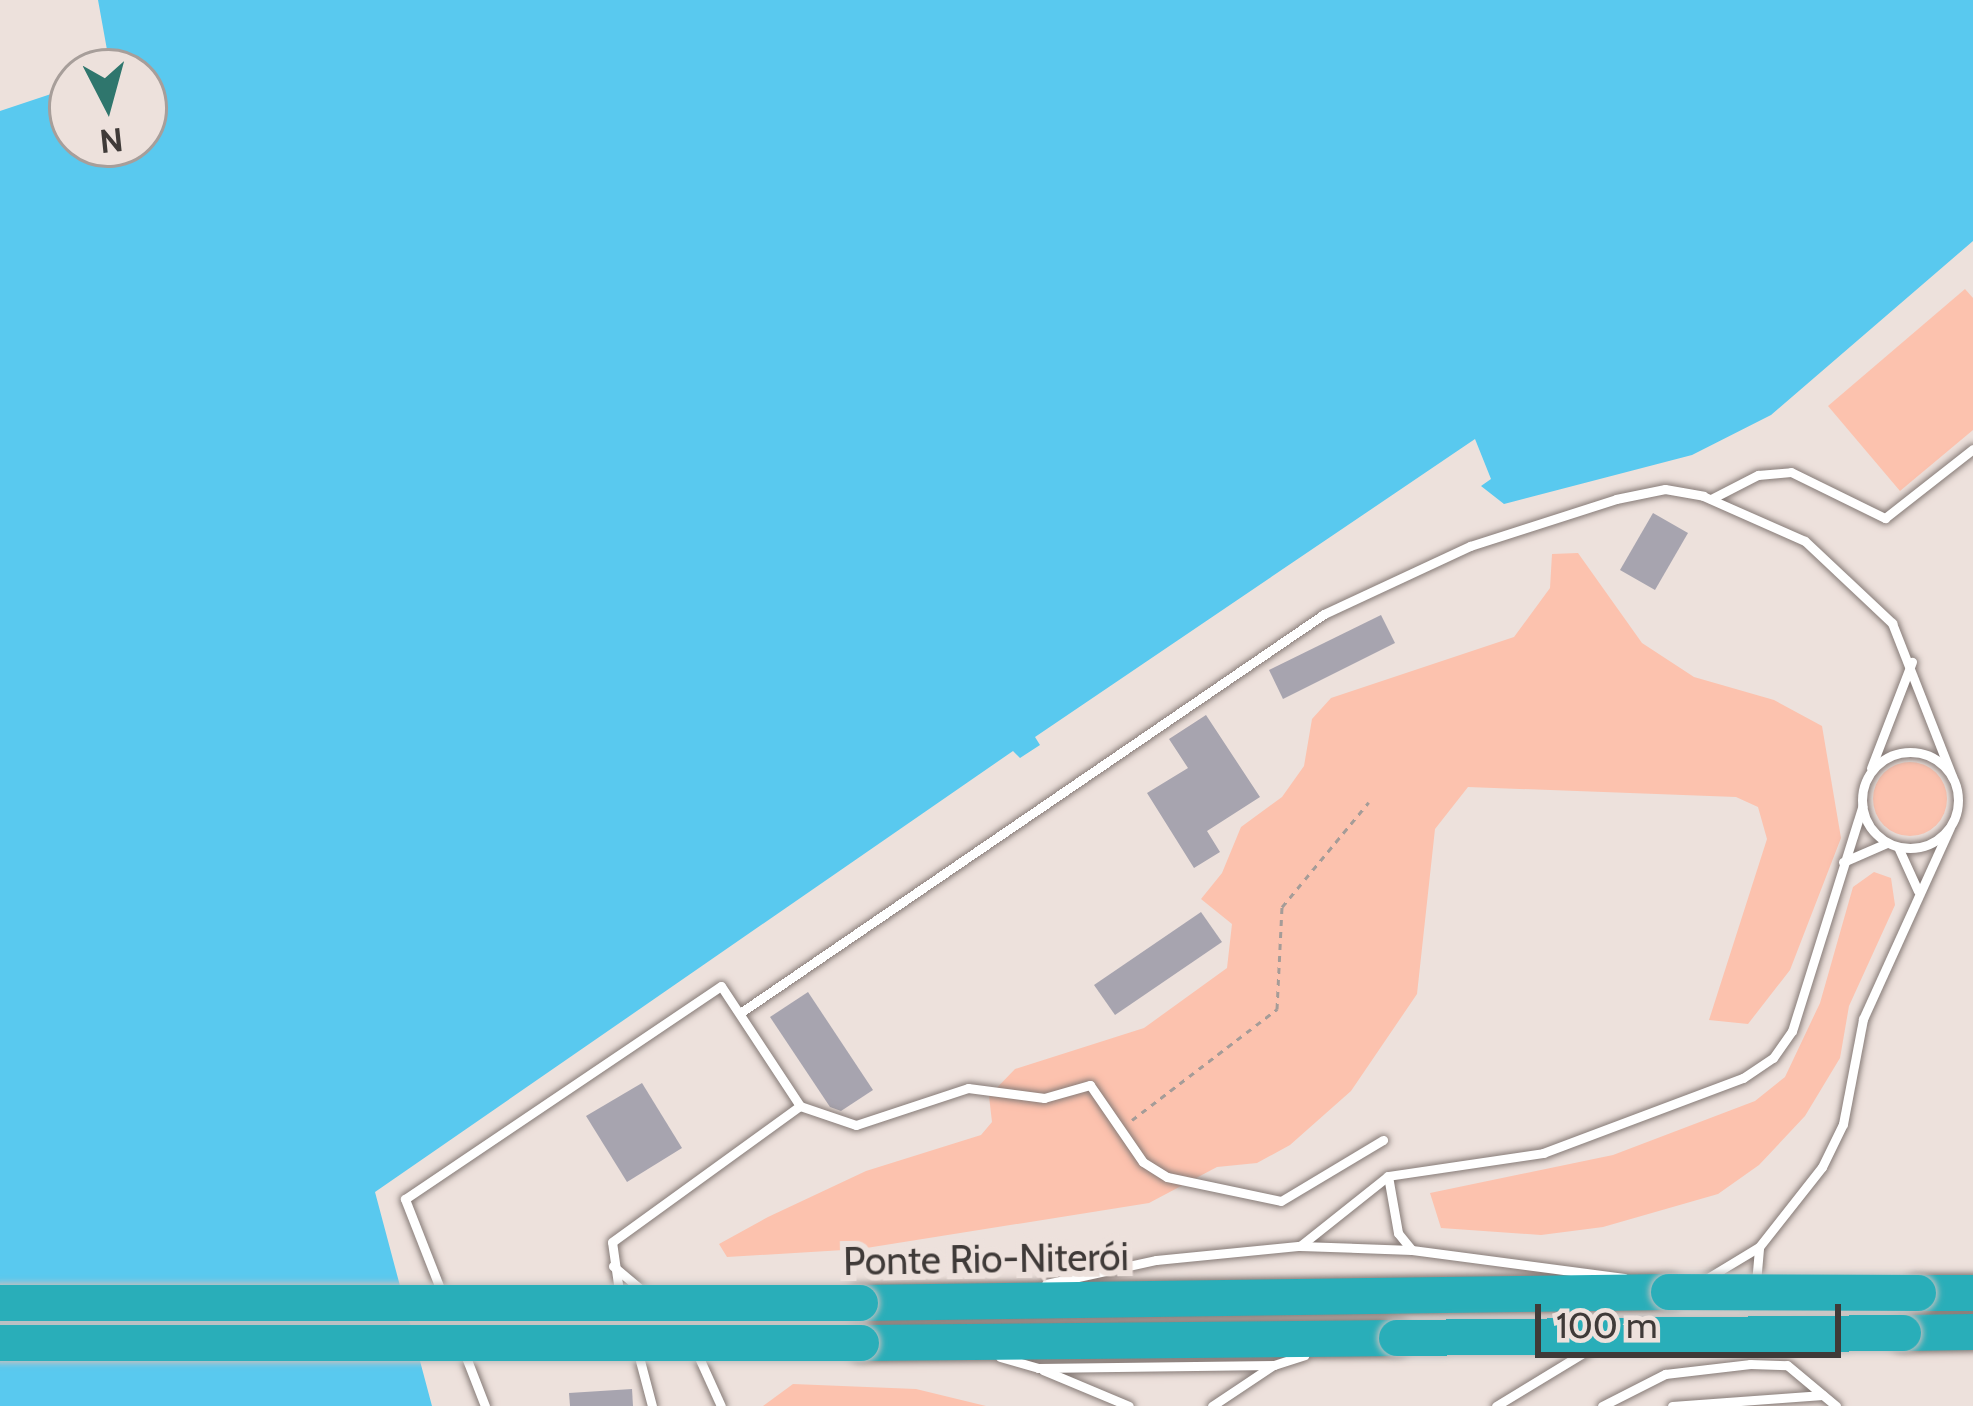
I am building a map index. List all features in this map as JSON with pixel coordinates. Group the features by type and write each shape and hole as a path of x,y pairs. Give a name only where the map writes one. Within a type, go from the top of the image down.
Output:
{"highway":[{"name":"Ponte Rio-Niterói","path":"0,1303 956,1303 1390,1293 1657,1305 1973,1293"},
{"name":"Ponte Rio-Niterói","path":"0,1342 955,1344 1973,1332"}],"lane":[{"path":"1711,499 1758,476 1791,472 1885,518 1973,449"},
{"path":"740,1013 1324,614 1470,546 1616,499 1666,489 1711,499 1805,541 1892,623 1912,662 1959,803 1863,1018 1843,1124 1822,1167 1759,1246 1496,1406"},
{"path":"1300,1246 1388,1177 1543,1154 1743,1078 1773,1058 1792,1031 1862,807 1867,777 1912,662"},
{"path":"1867,777 1888,757 1916,752 1952,776"},
{"path":"1862,807 1892,845 1918,891"},
{"path":"1843,862 1892,845 1926,846 1949,829"},
{"path":"485,1406 405,1199 721,986 800,1106 856,1125 968,1088 1044,1098 1090,1085 1143,1162 1167,1177 1281,1201 1383,1140"},
{"path":"652,1406 610,1264 612,1242 800,1106"},
{"path":"1388,1177 1397,1233 1412,1250"},
{"path":"956,1303 1156,1261 1300,1246 1412,1250 1588,1270 1657,1305"},
{"path":"1750,1364 1759,1246"},
{"path":"610,1264 679,1321 721,1406"},
{"path":"1212,1406 1274,1365 1351,1338"},
{"path":"955,1344 1038,1368 1129,1406"},
{"path":"1602,1406 1665,1374 1750,1364 1787,1364 1836,1406"},
{"path":"1038,1368 1274,1365"},
{"path":"1672,1406 1822,1395"}],"path":[{"path":"1121,1128 1277,1009 1282,907 1369,802"}],"shaded area":[{"path":"1965,289 1973,298 1973,430 1900,491 1828,406"},
{"path":"1578,553 1642,643 1694,677 1774,700 1822,726 1841,838 1790,970 1748,1024 1709,1020 1767,839 1758,807 1736,797 1468,787 1435,829 1417,994 1351,1091 1290,1145 1257,1163 1217,1167 1149,1203 860,1249 727,1257 719,1244 768,1217 866,1171 981,1135 992,1122 989,1096 1015,1069 1144,1028 1227,968 1232,924 1201,899 1222,873 1241,827 1282,797 1304,766 1312,719 1331,698 1514,637 1550,588 1552,554"},
{"path":"1910,762 1936,773 1947,799 1936,825 1910,836 1884,825 1873,799 1884,773"},
{"path":"1874,872 1891,878 1895,905 1849,1006 1840,1058 1805,1116 1759,1165 1718,1194 1603,1227 1541,1235 1441,1228 1430,1193 1613,1155 1755,1101 1785,1077 1820,1003 1853,887"},
{"path":"793,1384 916,1389 986,1406 763,1406"}],"water":[{"path":"98,0 1973,0 1973,241 1771,415 1692,455 1504,504 1481,486 1491,479 1475,439 1035,737 1040,745 1020,758 1013,751 375,1192 432,1406 0,1406 0,111 48,95 48,168 168,168 168,48 107,48"}],"building":[{"path":"1653,513 1688,533 1655,590 1620,570"},
{"path":"1381,615 1395,643 1283,699 1269,670"},
{"path":"1206,715 1260,797 1207,831 1220,852 1194,868 1147,793 1188,768 1169,739"},
{"path":"1201,912 1222,942 1115,1015 1094,985"},
{"path":"808,992 873,1090 841,1111 830,1107 770,1017"},
{"path":"642,1083 682,1148 627,1182 586,1116"},
{"path":"632,1389 633,1406 570,1406 569,1393"}]}
